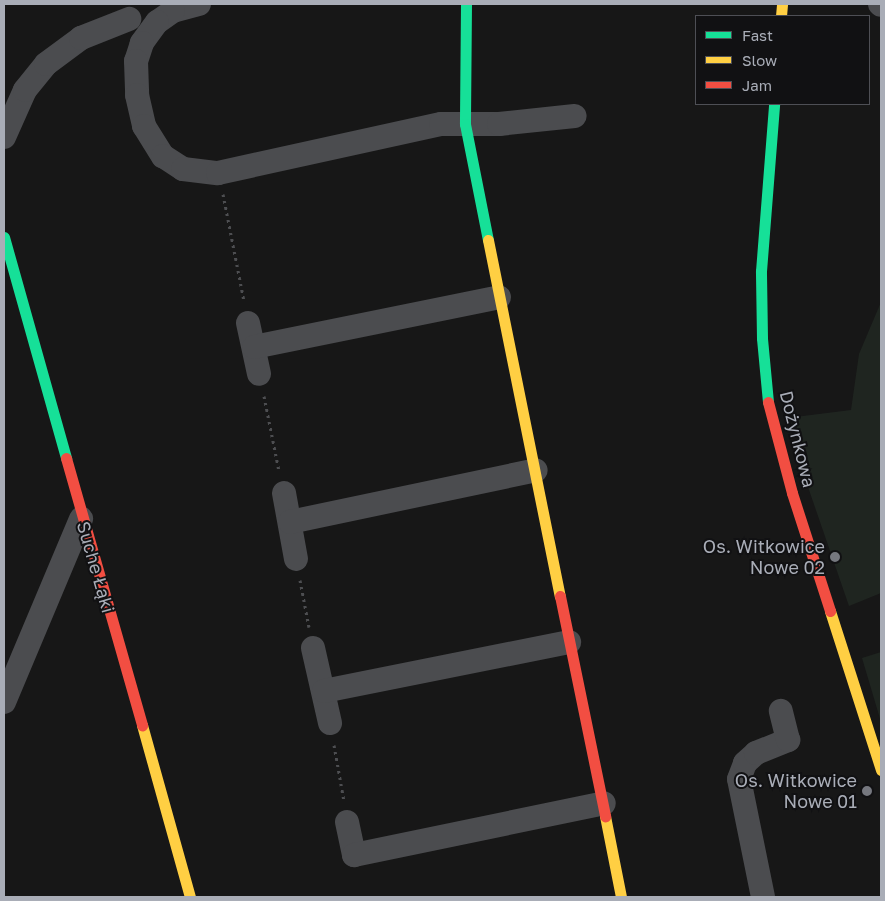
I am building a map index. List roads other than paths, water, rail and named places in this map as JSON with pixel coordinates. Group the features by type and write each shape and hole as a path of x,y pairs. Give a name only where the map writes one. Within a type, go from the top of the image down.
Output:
{"street":[{"path":"199,4 165,16 146,36 136,61 137,95 144,126 163,156 192,172 218,173 441,124 574,116"},
{"path":"466,4 465,124 536,470 569,642 604,803 621,897"},
{"path":"4,137 25,90 46,64 81,38 129,19"},
{"name":"Dożynkowa","path":"774,105 761,271 762,338 769,410 795,502 881,770"},
{"name":"Suche Łąki","path":"4,237 10,283 81,519 190,897"},
{"path":"254,347 499,297"},
{"path":"248,323 259,374"},
{"path":"290,522 536,470"},
{"path":"284,493 296,559"},
{"path":"4,702 81,519"},
{"path":"324,691 569,642"},
{"path":"313,648 330,723"},
{"path":"763,897 739,779 745,763 756,753 788,740 781,710"},
{"path":"348,822 354,855 604,803"}],"place":[{"name":"Os. Witkowice Nowe 02","path":"835,557"},
{"name":"Os. Witkowice Nowe 01","path":"867,791"}]}
